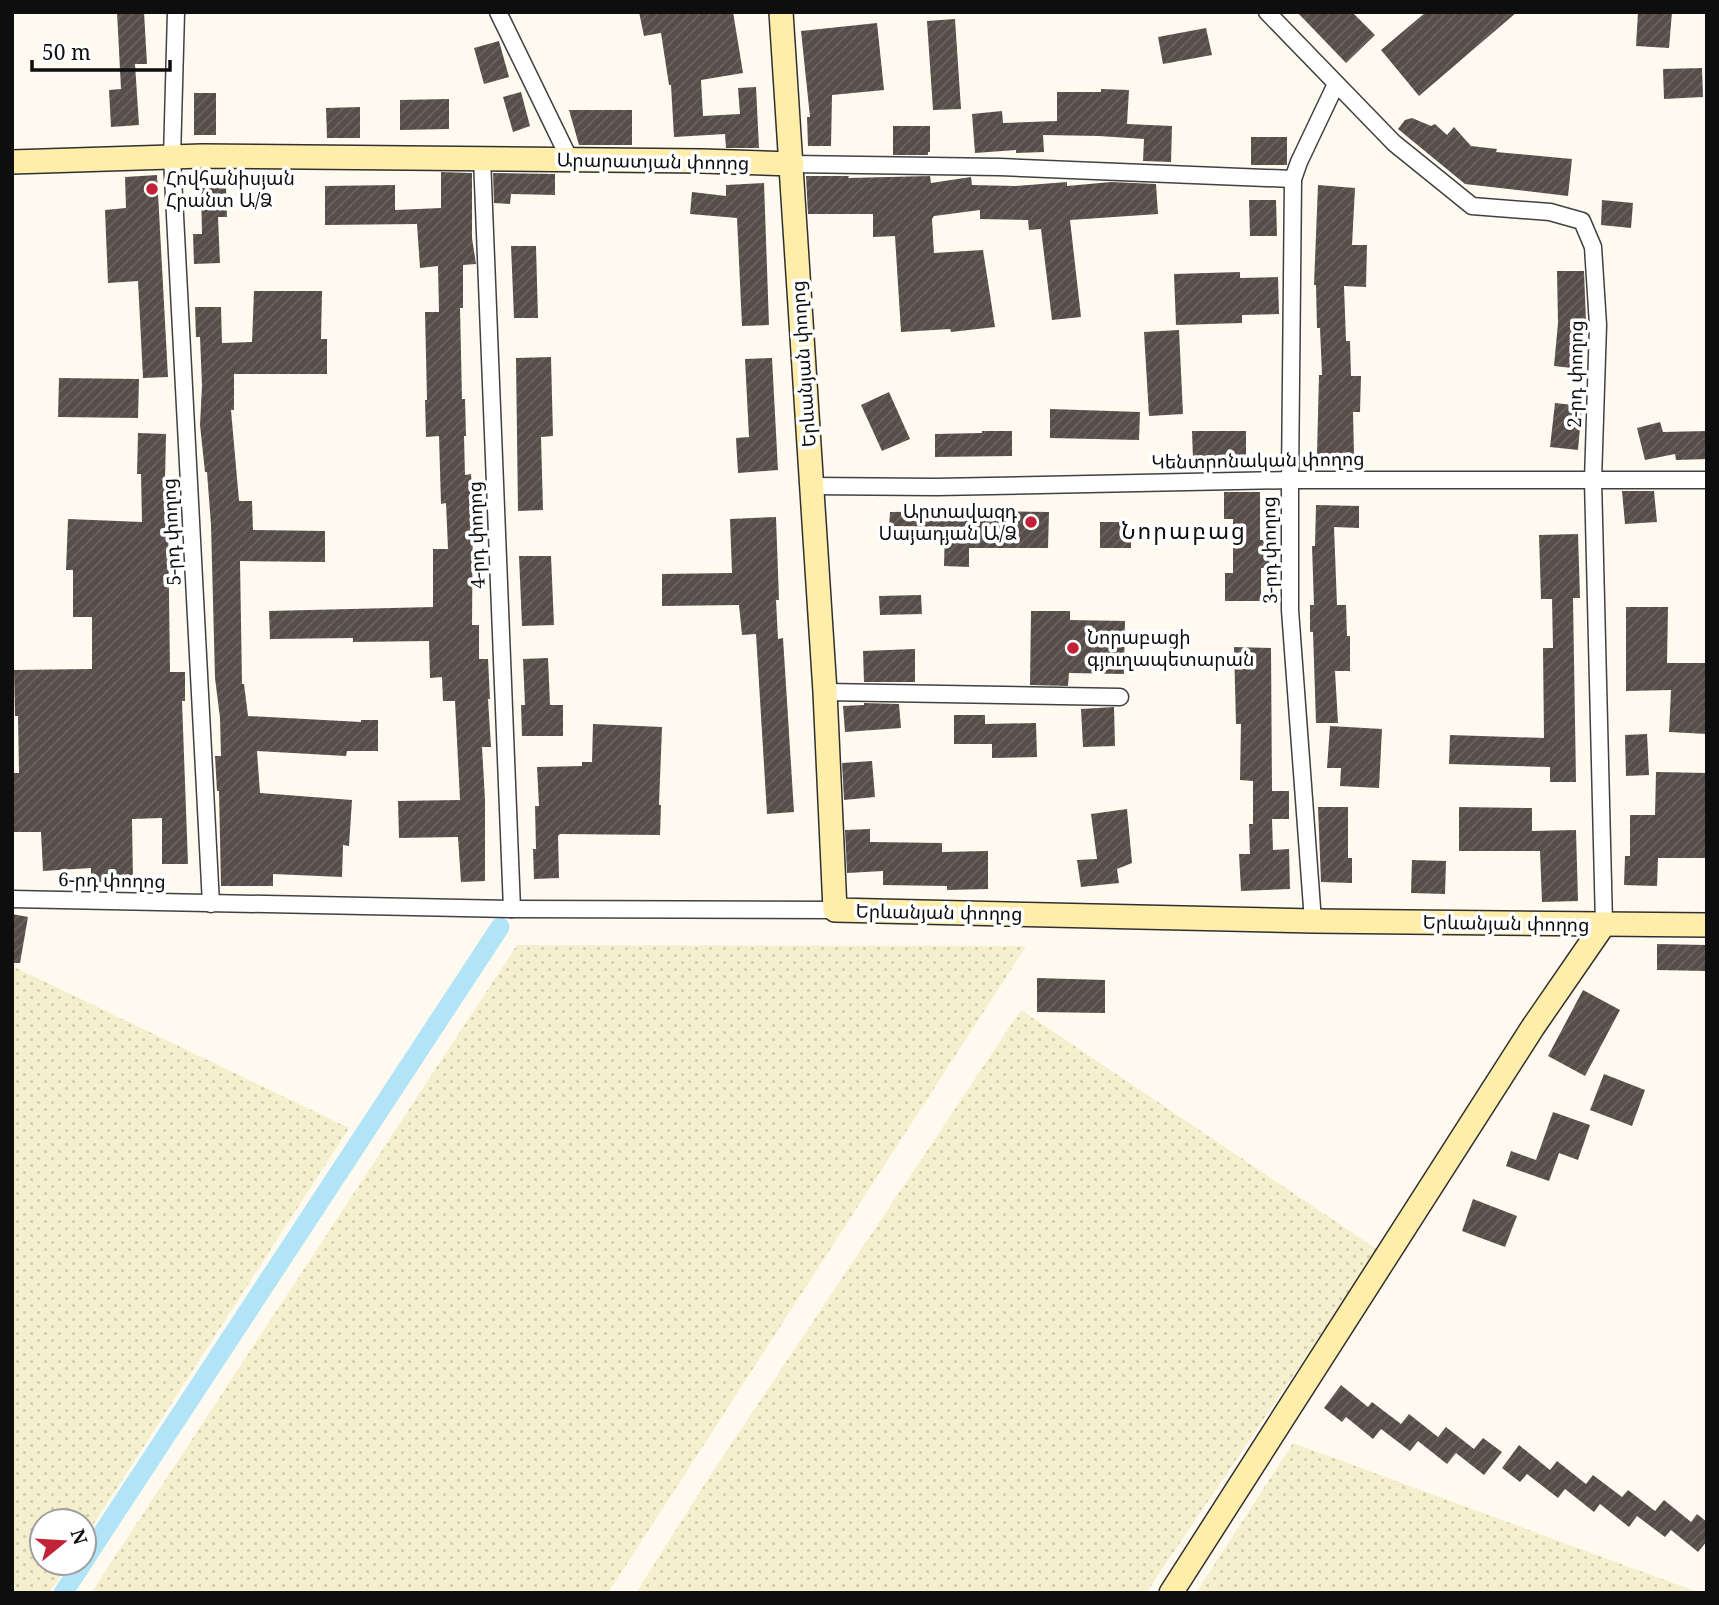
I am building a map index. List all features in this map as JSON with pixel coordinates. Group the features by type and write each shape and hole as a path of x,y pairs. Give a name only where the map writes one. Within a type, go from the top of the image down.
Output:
{"main road":[{"name":"Երևանյան փողոց","path":"780,12 825,692 835,910 1707,925"},
{"name":"Արարատյան փողոց","path":"12,162 216,156 792,164"},
{"path":"1171,1593 1533,1027 1604,925"}],"street":[{"name":"5-րդ փողոց","path":"176,12 172,158 211,904"},
{"path":"498,12 570,160"},
{"name":"2-րդ փողոց","path":"1268,12 1394,143 1472,206 1550,212 1582,221 1593,247 1598,325 1593,480 1604,925"},
{"path":"1293,179 1336,84"},
{"name":"4-րդ փողոց","path":"482,158 512,909"},
{"name":"Արարատյան փողոց","path":"792,164 1013,167 1293,179"},
{"name":"3-րդ փողոց","path":"1293,179 1290,610 1313,920"},
{"name":"Կենտրոնական փողոց","path":"810,486 936,487 1290,480 1707,480"},
{"path":"825,692 1120,697"},
{"name":"6-րդ փողոց","path":"12,898 512,909 835,910"}],"shaded area":[{"path":"517,945 1026,946 608,1593 91,1593"},
{"path":"12,966 349,1128 98,1517 98,1507 28,1507 28,1577 60,1577 49,1593 12,1593"},
{"path":"1021,1010 1378,1250 1146,1593 636,1593 708,1479"},
{"path":"1293,1443 1700,1593 1196,1593"}],"building":[{"path":"117,12 144,12 147,64 135,64 139,125 111,127 109,90 121,89"},
{"path":"639,12 733,12 743,73 701,80 703,116 740,114 738,88 756,87 759,148 726,148 725,134 674,137 671,85 661,33 644,36"},
{"path":"1297,12 1352,12 1375,35 1346,63"},
{"path":"1426,12 1517,12 1419,96 1381,50"},
{"path":"1638,12 1672,12 1669,48 1636,46"},
{"path":"955,19 961,109 933,110 927,21"},
{"path":"877,23 884,90 832,95 831,146 808,146 807,117 810,117 801,31"},
{"path":"1206,28 1212,55 1163,64 1158,37"},
{"path":"499,41 509,77 484,84 474,48"},
{"path":"1702,68 1703,97 1664,99 1663,69"},
{"path":"1101,89 1129,90 1127,124 1172,126 1171,162 1143,161 1144,139 1099,136 1043,135 1044,152 1016,153 1016,150 975,153 972,114 1002,111 1003,123 1057,121 1057,92 1101,92"},
{"path":"521,92 530,126 513,132 503,97"},
{"path":"194,93 216,93 216,135 194,135"},
{"path":"449,99 449,129 400,130 400,100"},
{"path":"360,107 360,138 327,138 326,108"},
{"path":"569,110 632,110 632,145 579,145"},
{"path":"1412,118 1431,126 1435,124 1447,135 1454,127 1471,146 1497,149 1496,152 1572,159 1568,196 1465,184 1398,129 1405,120"},
{"path":"893,126 930,126 928,155 893,155"},
{"path":"1251,137 1287,137 1287,165 1251,165"},
{"path":"441,172 472,173 472,238 476,264 463,265 463,308 460,308 462,399 465,399 465,475 471,474 473,502 472,625 479,625 479,659 488,659 490,699 491,747 482,747 485,881 461,882 458,837 399,838 398,801 460,800 455,701 443,701 442,677 430,678 429,641 270,639 269,611 433,607 433,549 448,549 446,503 441,504 439,436 426,437 425,312 439,312 438,266 420,268 417,224 325,225 325,186 395,185 395,210 441,208"},
{"path":"493,173 555,174 555,195 511,194 510,204 494,203"},
{"path":"157,175 168,377 143,378 138,281 108,283 105,210 126,208 125,177"},
{"path":"806,176 930,176 931,183 971,177 972,185 1015,186 1067,182 1067,186 1111,182 1156,184 1158,214 1070,220 1081,317 1052,320 1041,229 1029,230 1028,220 980,219 980,210 934,216 934,253 983,250 995,327 951,332 950,329 901,332 895,236 873,237 873,214 808,214"},
{"path":"764,183 769,325 742,326 737,218 690,214 692,192 726,196 726,185"},
{"path":"1318,185 1355,188 1352,245 1367,245 1366,287 1344,286 1346,341 1350,341 1351,376 1361,376 1360,412 1353,412 1354,455 1317,454 1319,375 1322,375 1320,328 1317,328 1314,285"},
{"path":"226,187 227,217 218,217 220,263 194,264 193,234 202,234 201,188"},
{"path":"1249,200 1276,200 1277,236 1250,236"},
{"path":"1602,200 1633,203 1631,228 1601,225"},
{"path":"511,246 536,246 538,318 514,318"},
{"path":"1557,271 1584,271 1586,321 1581,369 1554,366 1558,323"},
{"path":"1240,272 1240,278 1278,277 1279,314 1242,315 1242,323 1176,325 1174,274"},
{"path":"254,291 322,291 321,339 327,339 327,374 234,374 234,410 231,410 239,501 252,501 253,530 325,531 325,562 240,561 242,684 248,716 361,722 378,720 378,751 347,751 346,756 257,751 260,793 352,800 349,846 343,845 342,877 273,874 273,886 221,886 219,791 215,756 221,756 220,718 215,678 211,525 200,425 200,337 196,337 195,307 221,307 222,343 252,342"},
{"path":"1179,330 1183,414 1149,416 1144,332"},
{"path":"551,357 553,436 541,437 543,510 518,511 516,358"},
{"path":"772,358 778,470 738,473 736,438 749,437 745,359"},
{"path":"59,378 139,379 138,418 58,417"},
{"path":"889,392 910,439 882,451 861,405"},
{"path":"1555,403 1582,406 1578,450 1550,447"},
{"path":"1050,409 1140,412 1139,440 1050,438"},
{"path":"1660,422 1663,432 1707,431 1707,459 1676,460 1675,454 1645,460 1637,428"},
{"path":"1012,431 1012,456 935,457 935,434"},
{"path":"1192,431 1246,431 1246,459 1193,459"},
{"path":"138,433 166,434 170,672 185,672 185,701 182,701 188,864 162,864 162,818 132,819 133,882 91,882 91,868 43,871 41,832 12,832 12,773 19,773 14,670 92,669 92,617 73,617 73,570 66,570 68,519 142,522 141,474 137,474"},
{"path":"1622,491 1654,491 1657,522 1625,524"},
{"path":"1224,492 1260,492 1260,540 1270,540 1269,568 1261,568 1261,601 1225,601 1225,573 1233,573 1233,519 1224,519"},
{"path":"1316,505 1359,506 1359,528 1334,527 1337,605 1346,605 1347,636 1350,636 1350,671 1335,671 1338,723 1316,723 1310,605 1314,605 1312,546 1315,546"},
{"path":"890,512 1049,512 1048,548 969,548 969,567 944,566 945,527 889,526"},
{"path":"776,517 778,639 783,638 794,812 767,814 756,634 742,635 739,605 662,606 662,574 732,573 730,519"},
{"path":"1100,522 1131,522 1131,548 1100,548"},
{"path":"1578,534 1580,598 1573,598 1576,782 1550,782 1550,767 1449,764 1450,735 1544,738 1543,648 1553,648 1552,599 1541,599 1539,535"},
{"path":"519,556 551,556 554,625 522,626"},
{"path":"921,595 922,614 880,615 879,596"},
{"path":"1626,607 1668,607 1667,663 1707,663 1707,734 1669,732 1671,690 1626,691"},
{"path":"1031,611 1070,611 1070,620 1125,621 1124,674 1069,673 1068,686 1030,685"},
{"path":"1234,647 1271,648 1272,791 1289,791 1289,819 1272,819 1273,850 1289,849 1290,889 1241,891 1239,854 1250,854 1249,824 1253,824 1253,781 1240,780 1241,724 1236,724"},
{"path":"915,649 915,682 864,682 863,651"},
{"path":"548,658 550,705 563,705 563,736 522,736 521,705 525,705 523,659"},
{"path":"864,703 899,704 901,728 845,732 843,706"},
{"path":"1114,707 1115,746 1083,747 1081,709"},
{"path":"954,715 985,715 985,724 1036,723 1037,757 992,758 992,744 954,744"},
{"path":"593,724 662,727 660,835 560,834 559,878 534,879 535,806 539,806 537,767 582,766 582,762 592,762"},
{"path":"1330,726 1382,729 1379,788 1340,786 1341,768 1327,768"},
{"path":"1647,734 1649,775 1626,776 1625,735"},
{"path":"872,761 875,797 844,800 842,763"},
{"path":"1656,772 1707,773 1707,858 1658,858 1657,886 1624,885 1625,856 1630,856 1630,815 1655,815"},
{"path":"1318,807 1348,807 1348,858 1352,858 1352,883 1321,882"},
{"path":"1459,807 1532,808 1532,831 1576,830 1578,901 1542,902 1540,851 1459,851"},
{"path":"1127,809 1132,863 1117,869 1119,883 1081,887 1077,860 1097,859 1091,814"},
{"path":"870,829 870,842 942,843 942,852 988,851 988,889 947,890 947,886 883,885 883,871 847,873 845,830"},
{"path":"1412,860 1446,861 1445,894 1411,893"},
{"path":"12,914 28,917 20,963 12,963"},
{"path":"1657,944 1707,945 1707,971 1657,970"},
{"path":"1037,978 1105,980 1105,1013 1037,1012"},
{"path":"1583,990 1620,1010 1585,1076 1548,1056"},
{"path":"1604,1074 1645,1090 1632,1126 1590,1110"},
{"path":"1553,1112 1590,1125 1578,1160 1559,1153 1549,1181 1506,1166 1511,1151 1536,1160"},
{"path":"1473,1199 1517,1216 1505,1247 1462,1231"},
{"path":"1341,1385 1368,1407 1372,1402 1401,1424 1409,1414 1438,1437 1446,1427 1474,1449 1483,1438 1502,1452 1484,1475 1456,1453 1447,1464 1418,1441 1410,1451 1381,1429 1373,1439 1346,1417 1342,1422 1324,1408"},
{"path":"1519,1445 1550,1470 1557,1461 1586,1484 1593,1475 1622,1497 1628,1490 1655,1511 1664,1500 1691,1522 1697,1514 1707,1522 1707,1541 1698,1552 1671,1530 1665,1537 1637,1516 1629,1527 1600,1504 1594,1512 1565,1489 1558,1498 1527,1474 1520,1482 1502,1468"}],"waterway":[{"path":"98,1540 500,927"},
{"path":"63,1593 74,1577"}],"place":[{"name":"Հովհանիսյան Հրանտ Ա/Ձ","path":"152,189"},
{"name":"Արտավազդ Սայադյան Ա/Ձ","path":"1031,522"},
{"name":"Նորաբացի գյուղապետարան","path":"1073,648"}],"district":[{"name":"Նորաբաց","path":"1184,530"}]}
